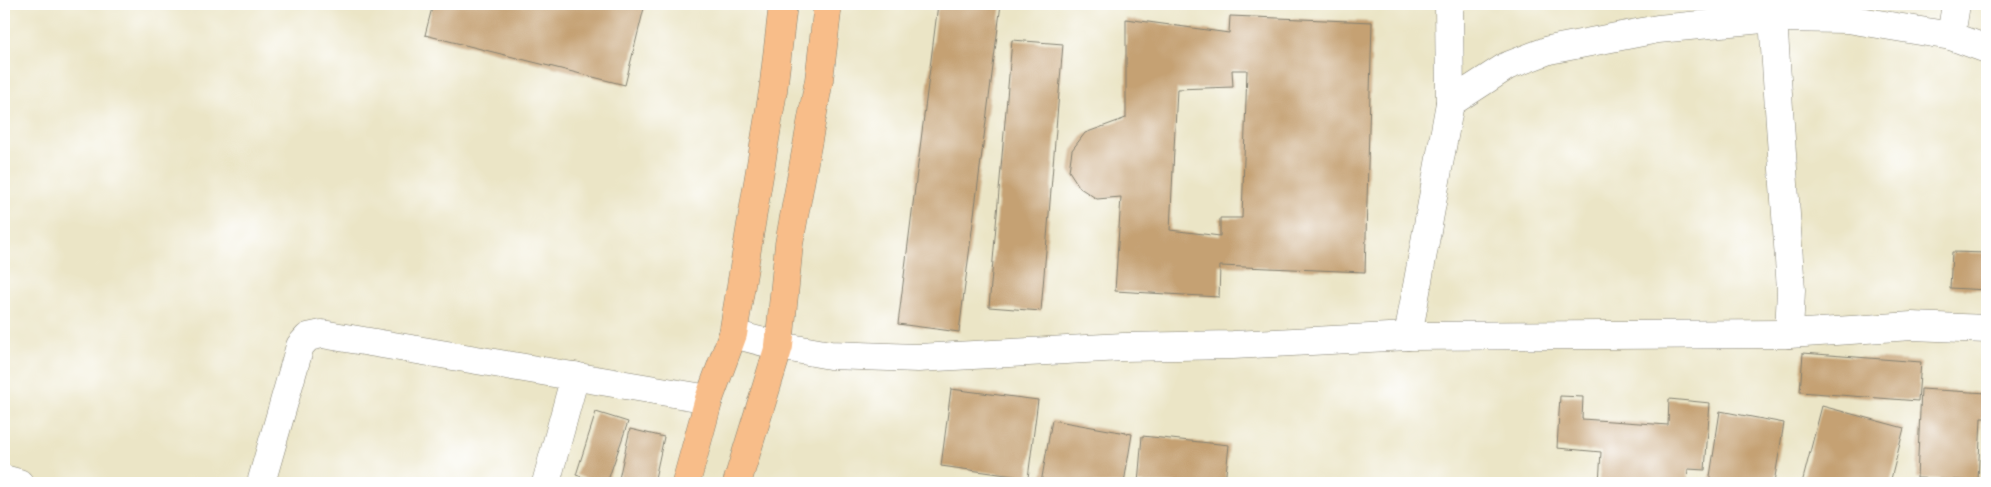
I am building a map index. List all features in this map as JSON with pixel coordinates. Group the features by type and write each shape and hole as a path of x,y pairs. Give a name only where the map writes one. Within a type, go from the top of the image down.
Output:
{"main road":[{"path":"686,483 709,398 733,334 773,91 783,4"},
{"path":"737,483 779,346 789,244 819,80 828,4"}],"street":[{"path":"1408,336 1450,103 1449,4"},
{"path":"1951,36 1956,4"},
{"path":"1450,103 1507,66 1550,50 1658,29 1773,18 1848,19 1951,36 1987,49"},
{"path":"1773,18 1791,290 1789,334"},
{"path":"733,334 779,346 830,355 918,358 1123,347 1233,345 1408,336 1789,334 1912,326 1987,329"},
{"path":"261,483 300,346 308,337 322,334 709,398"},
{"path":"546,483 575,376"},
{"path":"4,479 19,483"}],"building":[{"path":"433,4 645,4 625,85 425,35"},
{"path":"938,4 1001,4 959,332 898,324"},
{"path":"1230,16 1372,22 1365,272 1220,266 1219,297 1115,291 1121,197 1097,199 1080,188 1069,171 1072,150 1085,133 1126,118 1126,19 1229,33","holes":["1232,70 1247,70 1242,218 1220,218 1220,236 1170,230 1177,89 1233,87"]},
{"path":"1012,40 1063,44 1041,311 989,307"},
{"path":"1952,252 1987,253 1987,290 1950,288"},
{"path":"1803,353 1921,362 1918,401 1800,392"},
{"path":"951,389 1038,400 1028,478 941,466"},
{"path":"1921,389 1987,393 1987,418 1981,418 1978,481 1917,478"},
{"path":"1560,396 1583,397 1582,419 1668,425 1669,399 1710,403 1705,470 1688,469 1687,483 1599,483 1601,452 1557,448"},
{"path":"1822,406 1904,428 1890,483 1802,483"},
{"path":"1720,411 1784,423 1774,483 1709,483"},
{"path":"596,412 628,422 607,483 576,475"},
{"path":"1052,420 1132,434 1124,483 1041,483"},
{"path":"630,429 664,437 654,483 618,483"},
{"path":"1142,436 1229,445 1225,483 1138,483"}]}
